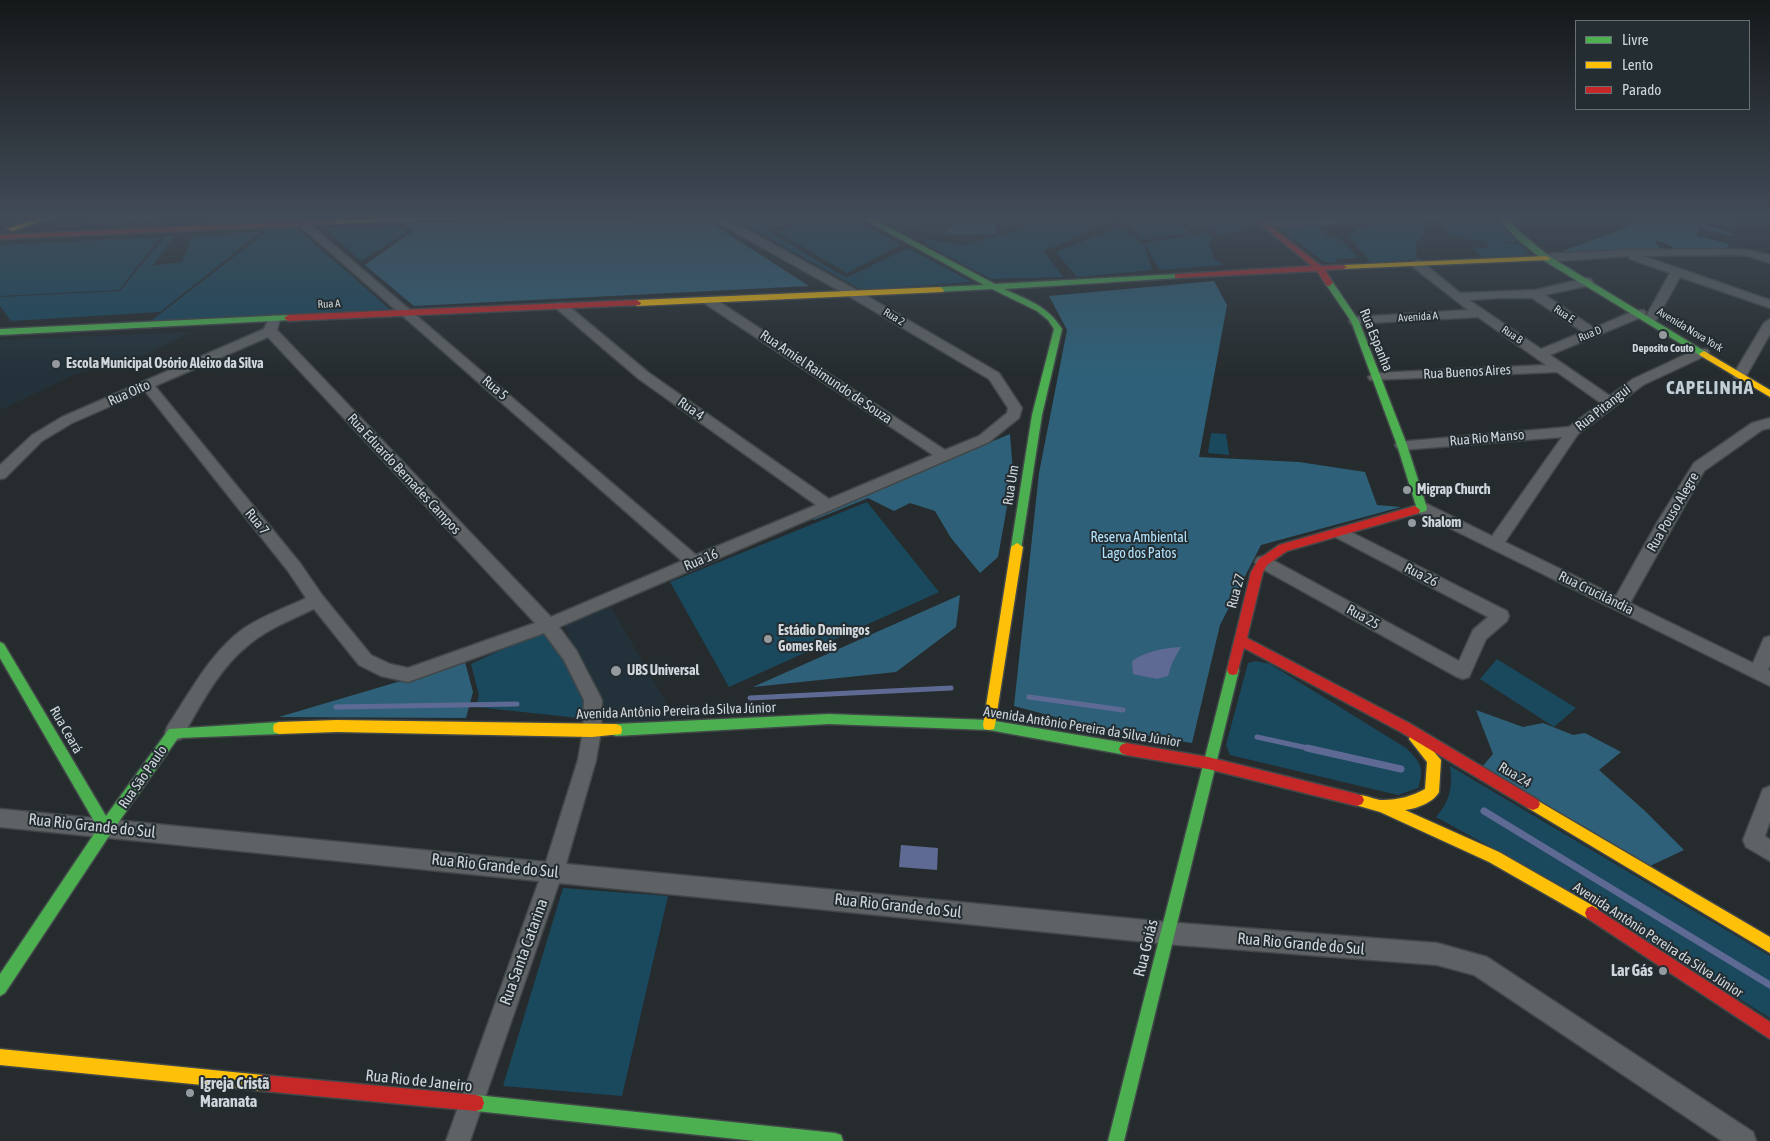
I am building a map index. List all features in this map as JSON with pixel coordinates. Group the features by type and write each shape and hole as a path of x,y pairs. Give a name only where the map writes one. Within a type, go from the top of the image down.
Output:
{"street":[{"name":"Rua 5","path":"358,269 695,563"},
{"name":"Rua 2","path":"810,269 994,376 1013,408"},
{"name":"Rua Um","path":"961,269 1040,309 1051,318 1058,330 1037,415 989,725"},
{"name":"Rua A","path":"0,332 272,325 408,312 856,295 1298,269"},
{"name":"Rua Espanha","path":"1320,269 1355,321 1402,445 1422,508"},
{"name":"Rua B","path":"1423,269 1457,297 1609,402"},
{"name":"Avenida Nova York","path":"1565,269 1770,394"},
{"path":"1669,269 1770,304"},
{"path":"1645,317 1677,272"},
{"path":"1457,297 1535,294 1586,282"},
{"path":"1040,309 1040,294 1049,284"},
{"name":"Rua E","path":"1535,294 1593,333"},
{"name":"Rua Amiel Raimundo de Souza","path":"708,300 943,455"},
{"name":"Rua 4","path":"561,306 644,376 827,506"},
{"name":"Avenida A","path":"1355,321 1480,313"},
{"name":"Rua D","path":"1540,354 1593,333 1645,317"},
{"path":"1740,375 1770,323"},
{"name":"Rua Oito","path":"0,474 37,438 67,420 147,385 272,325"},
{"name":"Rua Eduardo Bernades Campos","path":"272,325 548,625"},
{"name":"Rua Pitangui","path":"1495,544 1573,431 1638,382 1702,352"},
{"name":"Rua Buenos Aires","path":"1375,377 1559,368"},
{"name":"Rua 7","path":"147,385 294,567 316,600 366,660"},
{"path":"1013,408 1037,415"},
{"name":"Rua 16","path":"366,660 386,671 408,675 548,625 984,439 1013,408"},
{"name":"Rua Pouso Alegre","path":"1620,605 1664,525 1699,467 1757,426 1770,422"},
{"name":"Rua Rio Manso","path":"1402,445 1573,431"},
{"name":"Rua Crucilândia","path":"1422,508 1764,676"},
{"name":"Rua 27","path":"1208,763 1257,572 1264,562 1283,548 1341,533 1422,508"},
{"name":"Rua 26","path":"1341,533 1501,616 1479,635 1463,672"},
{"name":"Rua 25","path":"1264,562 1463,672"},
{"name":"Rua São Paulo","path":"0,988 106,828 174,733 213,672 233,648 250,633 316,600"},
{"name":"Rua Santa Catarina","path":"458,1141 553,872 587,760 592,731 593,700 570,655 548,625"},
{"name":"Rua 24","path":"1239,640 1404,727 1770,945"},
{"path":"1764,676 1770,642"},
{"name":"Rua Ceará","path":"0,647 106,828"},
{"name":"Avenida Antônio Pereira da Silva Júnior","path":"174,733 337,726 592,731 829,719 989,725 1208,763 1382,806 1494,857 1595,914 1770,1031"},
{"path":"1382,806 1412,803 1432,792 1434,760 1404,727"},
{"name":"Rua Goiás","path":"1116,1141 1208,763"},
{"path":"1770,795 1753,840 1770,851"},
{"name":"Rua Rio Grande do Sul","path":"0,818 1166,933 1436,954 1479,965 1744,1141"},
{"name":"Rua Rio de Janeiro","path":"0,1057 835,1141"}],"shaded area":[{"path":"0,269 135,269 119,290 0,296"},
{"path":"138,269 214,269 160,312 11,321 0,306 0,297 120,291"},
{"path":"218,269 344,269 389,309 151,321"},
{"path":"825,269 832,269 846,278 864,269 948,269 972,282 862,290"},
{"path":"841,269 854,269 847,273"},
{"path":"973,269 1057,269 1063,277 991,279"},
{"path":"1070,269 1152,270 1077,277"},
{"name":"Escola Municipal Osório Aleixo da Silva","path":"191,332 147,354 76,374 0,410 0,340"},
{"path":"1211,433 1226,434 1229,455 1208,453"},
{"name":"Estádio Domingos Gomes Reis","path":"867,502 939,592 729,687 670,582"},
{"name":"UBS Universal","path":"611,607 675,718 607,725 564,625"},
{"path":"545,629 589,692 588,719 476,707 479,695 471,664"},
{"path":"1181,647 1172,663 1168,676 1157,679 1133,674 1132,661 1155,651"},
{"path":"1497,659 1576,708 1554,727 1480,679"},
{"path":"1256,661 1270,664 1406,748 1415,757 1420,766 1421,776 1418,788 1398,795 1230,755 1226,745 1248,663"},
{"path":"1450,766 1770,956 1770,1018 1529,868 1436,817 1445,805 1451,787"},
{"path":"901,845 938,848 937,870 899,867"},
{"path":"563,888 668,896 622,1096 503,1086"}],"green space":[{"path":"370,269 783,269 809,286 414,306"},
{"name":"Reserva Ambiental Lago dos Patos","path":"1214,281 1227,305 1199,457 1299,462 1365,472 1377,505 1401,507 1261,545 1220,625 1192,743 1093,727 1014,706 1039,473 1067,330 1049,296"},
{"path":"1010,434 1013,473 998,557 980,573 951,538 935,511 910,503 894,511 868,498 814,520 811,517"},
{"path":"960,595 956,627 896,672 753,687"},
{"path":"465,662 473,692 466,718 279,717"},
{"path":"1476,710 1523,727 1543,723 1573,735 1585,733 1621,752 1599,770 1645,811 1684,850 1650,866 1482,767 1493,754"}],"waterway":[{"path":"750,698 951,688"},
{"path":"1029,697 1123,710"},
{"path":"336,707 517,704"},
{"path":"1257,737 1312,749"},
{"path":"1307,748 1401,769"},
{"path":"1484,811 1770,985"}],"traffic: fast":[{"path":"961,269 1040,309 1051,318 1058,329 1037,415 1017,547"},
{"path":"1565,269 1704,354"},
{"path":"940,290 1178,276"},
{"path":"1329,283 1355,321 1402,445 1422,508 1415,510"},
{"path":"0,332 288,318"},
{"path":"0,647 106,828"},
{"path":"1116,1141 1233,670"},
{"path":"616,730 829,719 989,725 1126,749"},
{"path":"0,988 106,828 174,733 279,728"},
{"path":"476,1103 835,1141"}],"traffic: slow":[{"path":"637,303 940,290"},
{"path":"1704,354 1770,394"},
{"path":"989,725 1017,547"},
{"path":"279,728 337,726 616,730"},
{"path":"1383,806 1412,803 1432,792 1434,760 1415,739"},
{"path":"1357,800 1382,806 1494,857 1592,913"},
{"path":"1533,804 1770,945"},
{"path":"0,1057 263,1083"}],"traffic: jam":[{"path":"1178,276 1302,269"},
{"path":"1320,269 1329,283"},
{"path":"288,318 637,303"},
{"path":"1233,670 1257,572 1263,562 1283,548 1415,510"},
{"path":"1239,640 1404,727 1533,804"},
{"path":"1126,749 1208,763 1357,800"},
{"path":"1592,913 1770,1031"},
{"path":"263,1083 476,1103"}],"place":[{"name":"Deposito Couto","path":"1663,335"},
{"name":"Escola Municipal Osório Aleixo da Silva","path":"56,364"},
{"name":"Migrap Church","path":"1407,490"},
{"name":"Shalom","path":"1412,523"},
{"name":"Estádio Domingos Gomes Reis","path":"768,639"},
{"name":"UBS Universal","path":"616,671"},
{"name":"Lar Gás","path":"1663,971"},
{"name":"Igreja Cristã Maranata","path":"190,1093"}],"district":[{"name":"CAPELINHA","path":"1710,388"}]}
